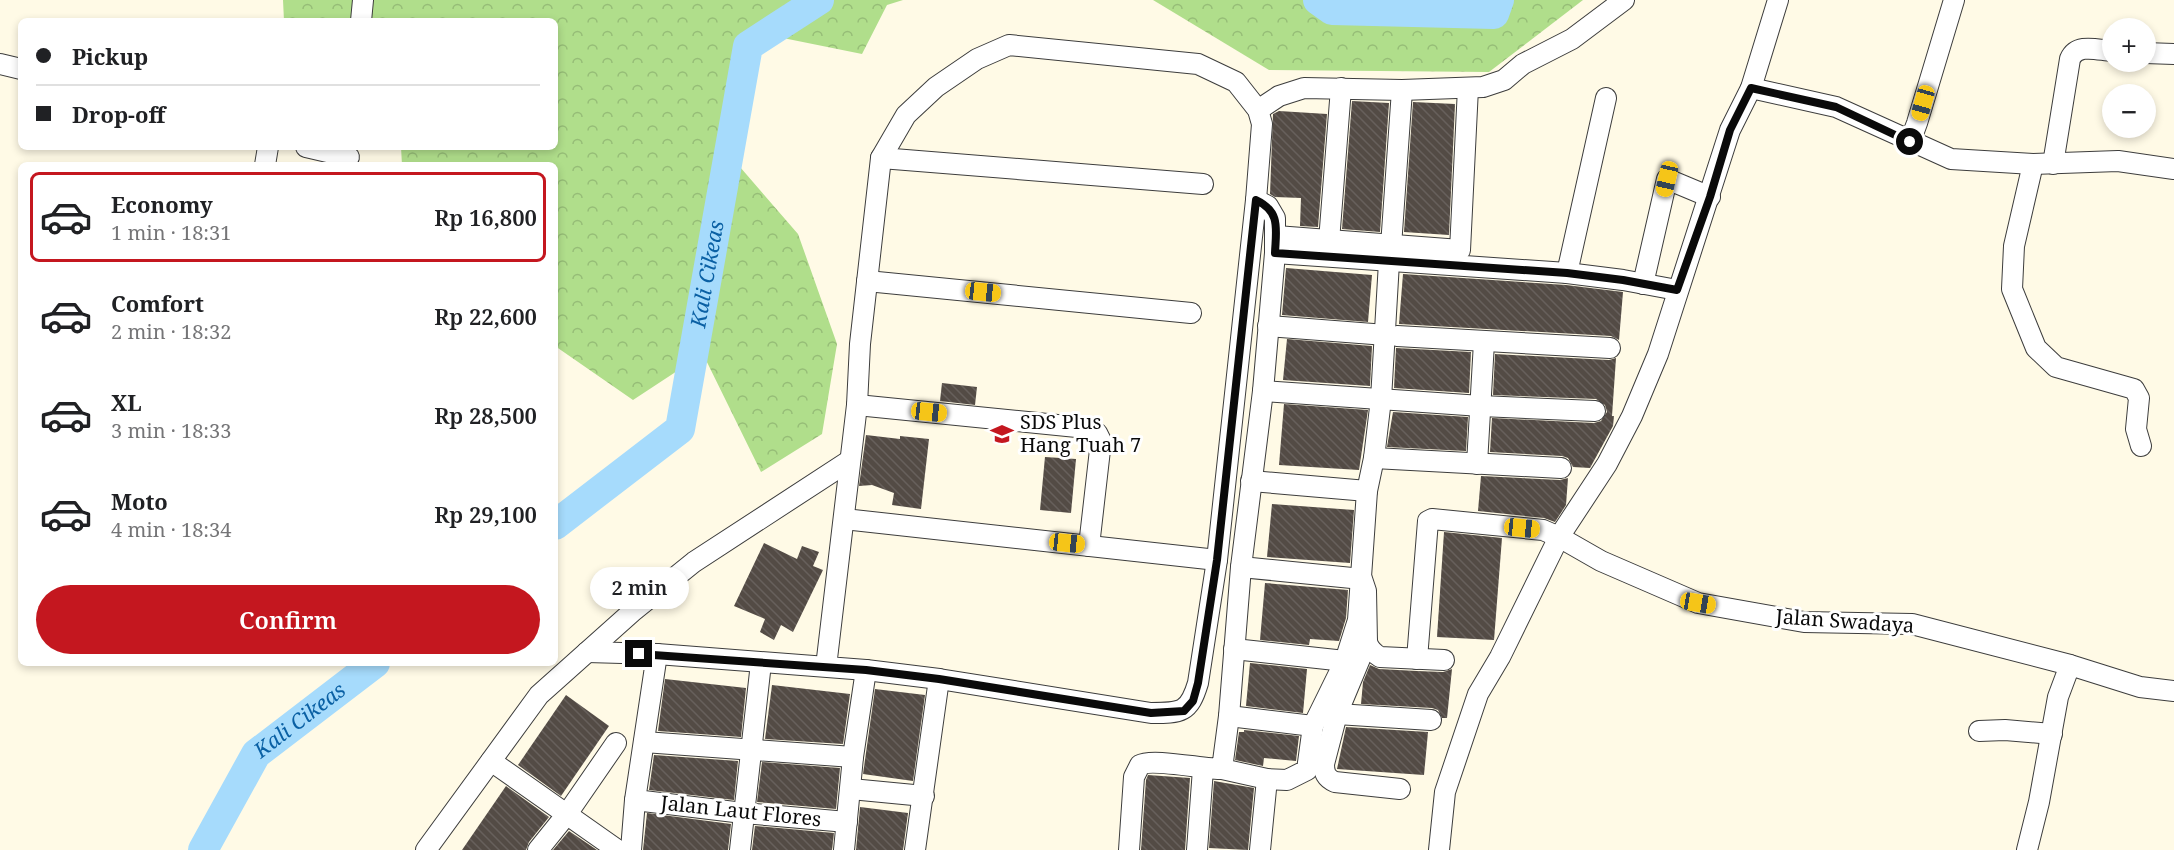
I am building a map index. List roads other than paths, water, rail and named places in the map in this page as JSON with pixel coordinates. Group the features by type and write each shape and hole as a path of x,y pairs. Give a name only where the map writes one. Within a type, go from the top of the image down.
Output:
{"street":[{"path":"361,18 363,0"},
{"path":"1258,110 1279,96 1304,88 1402,90 1483,87 1504,80 1523,64 1572,39 1624,0"},
{"path":"1439,850 1445,792 1478,694 1500,657 1559,537 1607,464 1632,416 1658,354 1730,130 1751,88 1778,0"},
{"path":"1910,142 1954,0"},
{"path":"587,652 657,654 761,663 866,670 939,679 1151,713 1184,711 1193,701 1198,683 1217,560 1256,200 1262,124 1258,110 1236,82 1198,64 1009,45 977,59 936,87 906,116 881,158 860,344 857,405 826,667"},
{"path":"2053,164 2073,52 2078,49 2102,50"},
{"path":"2156,53 2174,54"},
{"path":"0,64 18,68"},
{"path":"1329,241 1341,88"},
{"path":"1276,245 1329,241 1390,254 1460,250 1468,88"},
{"path":"1751,88 1836,107 1952,159 2032,164 2118,161 2174,169"},
{"path":"1129,850 1134,777 1140,765 1152,761 1287,780 1307,770 1313,726 1345,661 1358,620 1367,491 1374,458 1391,336 1390,254 1402,90"},
{"path":"1567,273 1606,99"},
{"path":"320,150 349,156"},
{"path":"881,158 1203,184"},
{"path":"2032,164 2014,246 2012,289 2036,348 2056,367 2134,389 2139,398 2136,429 2141,446"},
{"path":"1643,284 1667,179 1710,197"},
{"path":"1197,850 1212,769 1229,716 1240,567 1263,391 1276,245 1275,218 1268,206 1256,200"},
{"path":"1276,245 1390,254 1567,273 1677,290"},
{"path":"867,281 1191,313"},
{"path":"1268,326 1484,342 1610,348"},
{"path":"1477,464 1484,342"},
{"path":"1263,391 1481,406 1595,411"},
{"path":"857,405 1087,428 1098,433 1101,441 1089,546"},
{"path":"1374,458 1561,468"},
{"path":"426,850 538,695 694,562 849,461"},
{"path":"1251,481 1367,491"},
{"path":"844,519 1217,560"},
{"name":"Jalan Swadaya","path":"1417,659 1428,521 1432,519 1543,530 1601,561 1698,603 1804,622 1912,624 2140,687 2174,691"},
{"path":"1240,567 1362,579"},
{"path":"1362,579 1366,591 1369,648 1380,657 1444,660"},
{"path":"1367,642 1337,714 1324,764 1326,775 1335,782 1400,789"},
{"path":"1234,649 1345,661"},
{"path":"491,761 621,850 634,824 635,800 657,654"},
{"path":"740,850 761,663"},
{"path":"2027,850 2039,802 2058,697 2070,666"},
{"path":"844,850 853,757 866,670"},
{"path":"915,850 939,679"},
{"path":"1337,714 1431,720"},
{"path":"1229,716 1313,726"},
{"path":"1979,731 2004,730 2052,734"},
{"path":"644,742 853,757"},
{"path":"538,850 567,814 616,743"},
{"path":"1260,850 1267,778"},
{"path":"851,789 924,796"},
{"name":"Jalan Laut Flores","path":"635,800 847,822"}],"waterway":[{"name":"Kali Cikeas","path":"558,523 680,429 748,46 819,0"},
{"name":"Kali Cikeas","path":"1318,0 1332,10 1494,14 1499,0"},
{"name":"Kali Cikeas","path":"203,850 256,754 371,666"}],"place":[{"name":"SDS Plus Hang Tuah 7","path":"1002,434"}]}
